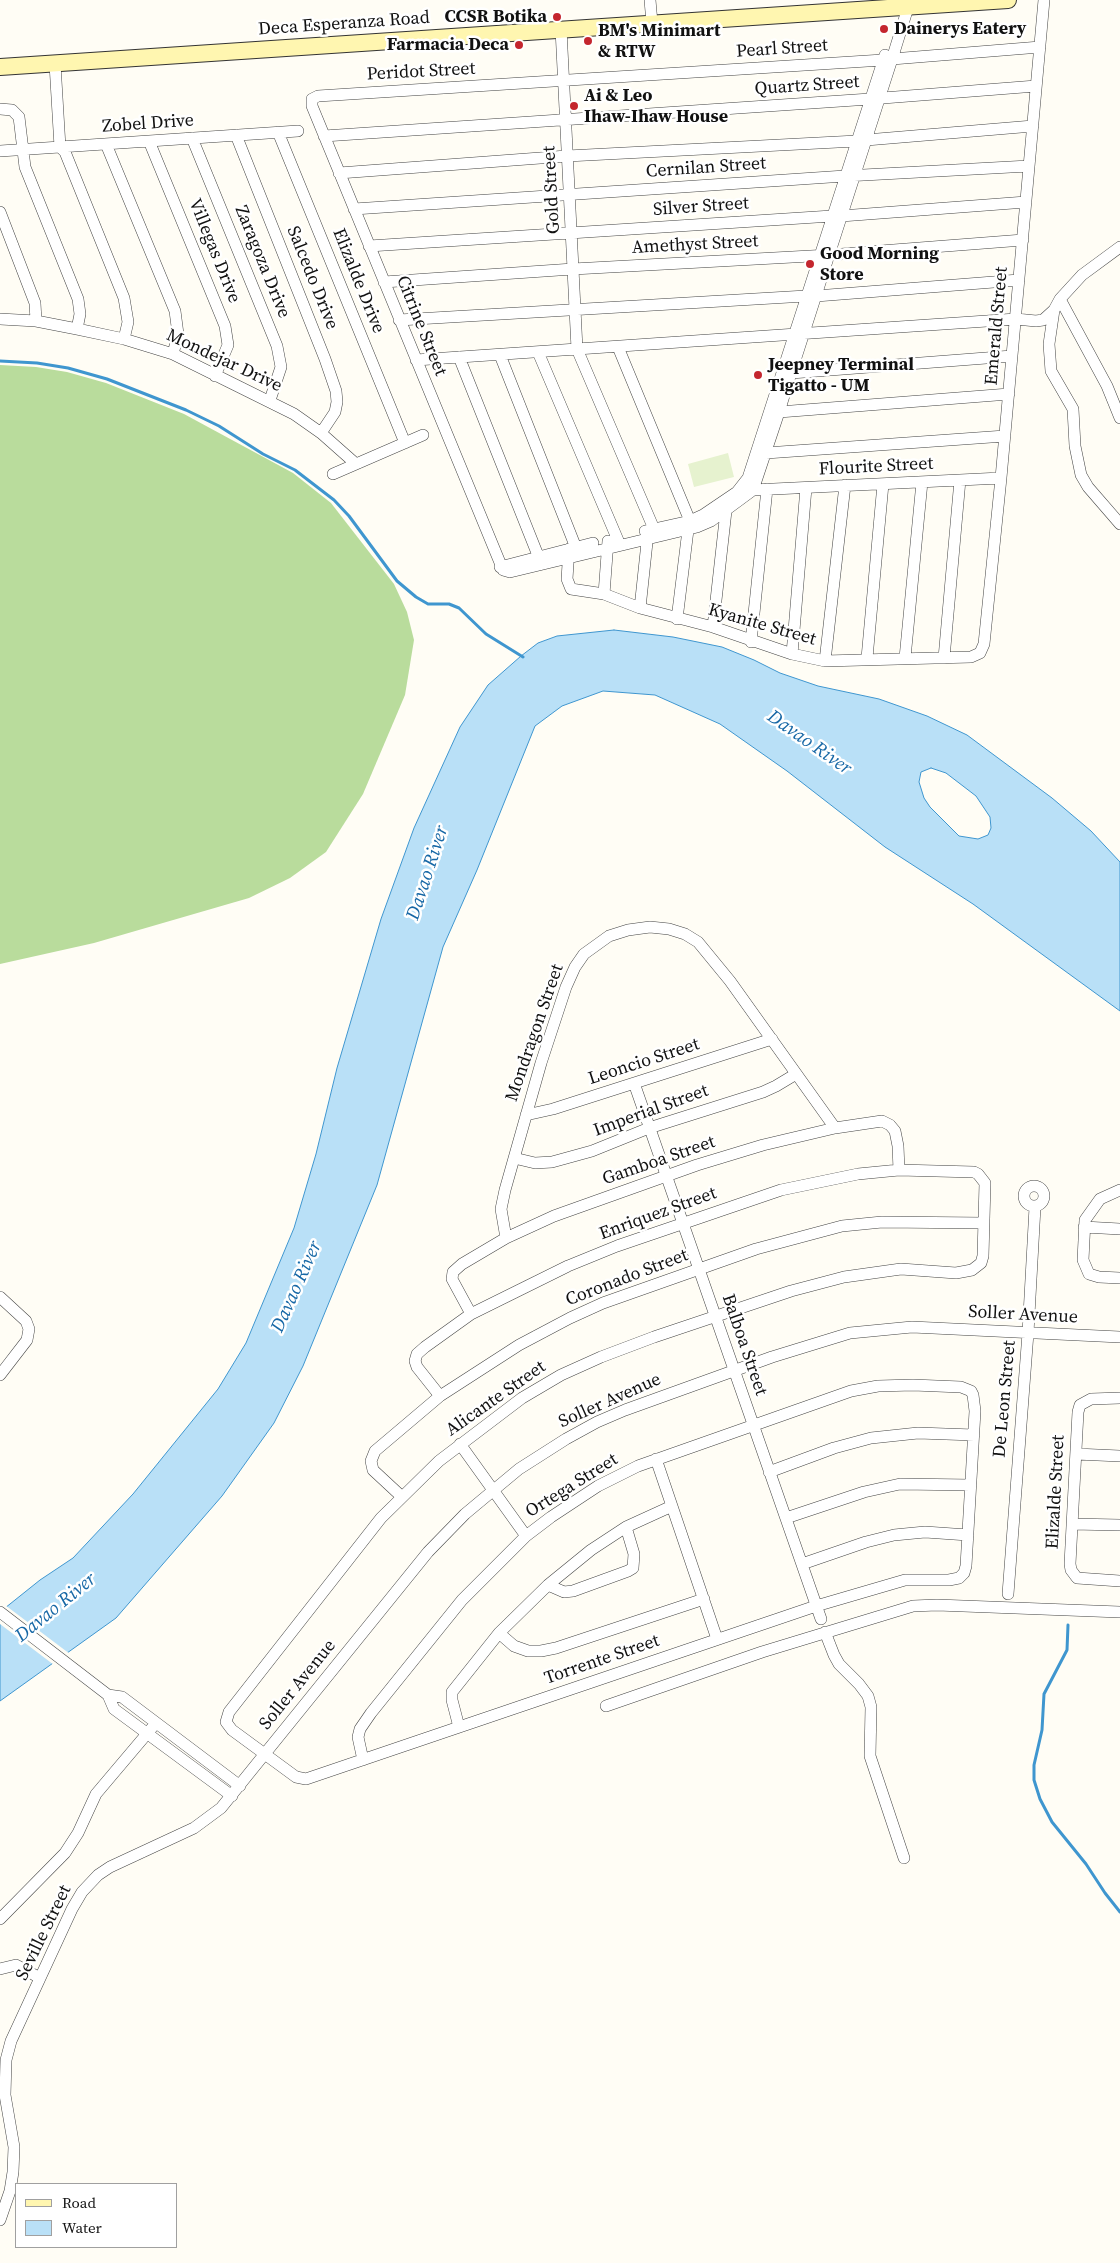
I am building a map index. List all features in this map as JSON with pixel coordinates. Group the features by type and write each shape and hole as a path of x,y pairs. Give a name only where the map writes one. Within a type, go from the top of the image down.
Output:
{"street":[{"path":"650,0 652,23"},
{"name":"Deca Esperanza Road","path":"0,67 652,23 906,3 1008,0"},
{"name":"Emerald Street","path":"980,653 984,644 1001,478 1044,0"},
{"path":"689,525 737,492 745,483 799,334 906,3"},
{"name":"Gold Street","path":"561,29 577,349"},
{"name":"Pearl Street","path":"564,81 1040,47"},
{"path":"58,63 64,149 127,306 128,322 124,339"},
{"name":"Peridot Street","path":"312,99 318,96 564,81"},
{"name":"Quartz Street","path":"324,136 874,99 1036,86"},
{"name":"Citrine Street","path":"312,99 312,106 324,136 500,566 540,560"},
{"path":"0,109 12,110 19,117 21,150 25,167 78,298 80,314 77,329"},
{"path":"339,173 567,156 861,140 1033,126"},
{"name":"Zobel Drive","path":"0,151 64,149 106,144 298,131"},
{"name":"Elizalde Drive","path":"278,132 405,443"},
{"name":"Salcedo Drive","path":"236,135 336,391 337,402 335,412 322,433"},
{"name":"Zaragoza Drive","path":"192,138 277,346 281,367 270,400"},
{"name":"Villegas Drive","path":"150,141 225,326 228,345 215,376"},
{"path":"106,144 175,312 178,334 173,354"},
{"name":"Cernilan Street","path":"354,209 1029,166"},
{"name":"Silver Street","path":"369,246 1026,202"},
{"path":"0,212 35,303 36,321"},
{"name":"Amethyst Street","path":"384,282 573,269 824,256 1022,240"},
{"path":"1120,247 1082,275 1060,299 1054,310 1050,326 1049,360 1051,371 1073,409 1075,446 1081,475 1088,487 1120,524"},
{"path":"400,320 575,308 811,296 1019,280"},
{"path":"1060,299 1107,386 1120,418"},
{"path":"416,360 1016,319 1043,320 1054,310"},
{"name":"Mondejar Drive","path":"0,319 36,321 77,329 124,339 173,354 215,376 270,400 322,433 356,464"},
{"path":"459,357 540,560 689,525 704,524 726,511 753,490 791,373 799,334"},
{"path":"618,346 689,525 677,619"},
{"path":"577,349 652,534 640,608"},
{"path":"538,352 614,542 604,594"},
{"path":"500,355 572,552"},
{"path":"791,373 1012,356"},
{"path":"779,412 1009,394"},
{"path":"333,474 424,435"},
{"path":"766,453 1005,436"},
{"name":"Flourite Street","path":"753,490 1001,478"},
{"path":"944,658 960,480"},
{"path":"905,658 922,482"},
{"path":"867,658 884,484"},
{"path":"824,661 845,486"},
{"path":"792,654 806,488"},
{"path":"751,642 767,489"},
{"path":"714,628 726,511"},
{"name":"Kyanite Street","path":"572,552 566,579 568,586 573,589 604,594 640,608 714,628 751,642 792,654 824,661 867,658 970,657 980,653"},
{"name":"Mondragon Street","path":"506,1238 502,1209 514,1158 563,996 575,967 584,954 609,936 628,930 650,927 669,929 685,934 698,942 730,981 772,1038 835,1128"},
{"name":"Leoncio Street","path":"526,1115 553,1110 772,1038"},
{"name":"Imperial Street","path":"514,1158 535,1163 552,1162 592,1151 649,1128 763,1092 796,1074"},
{"name":"Balboa Street","path":"634,1084 821,1619"},
{"name":"Gamboa Street","path":"471,1314 452,1278 452,1272 462,1264 506,1238 554,1216 666,1176 763,1145 835,1128 882,1121 890,1125 895,1131 899,1170"},
{"name":"Enriquez Street","path":"440,1396 417,1368 415,1361 417,1354 471,1314 568,1266 744,1202 807,1184 858,1174 899,1170 974,1172 982,1178 985,1191 984,1223"},
{"path":"1120,1190 1100,1199 1090,1212 1084,1227 1083,1260 1086,1271 1094,1276 1120,1278"},
{"name":"De Leon Street","path":"1008,1594 1028,1333 1035,1206"},
{"name":"Coronado Street","path":"401,1496 373,1470 371,1461 375,1451 440,1396 519,1345 570,1318 603,1303 756,1249 842,1226 882,1222 984,1223"},
{"name":"Alicante Street","path":"265,1754 228,1726 226,1716 363,1539 401,1496 460,1444 522,1398 561,1375 654,1337 791,1291 844,1277 901,1269 966,1272 977,1267 983,1256 984,1223"},
{"path":"1084,1227 1120,1229"},
{"path":"0,1297 26,1321 28,1329 27,1340 0,1375"},
{"name":"Soller Avenue","path":"232,1796 428,1552 493,1489 542,1454 597,1422 734,1370 850,1333 912,1327 1120,1338"},
{"name":"Ortega Street","path":"363,1760 358,1737 360,1729 370,1712 462,1600 526,1536 598,1486 656,1459 834,1396 878,1386 961,1387 971,1391 975,1403 974,1435"},
{"name":"Elizalde Street","path":"1120,1398 1098,1397 1084,1401 1080,1405 1078,1412 1070,1564 1073,1574 1081,1579 1120,1581"},
{"path":"769,1472 834,1448 871,1438 918,1433 974,1435 968,1535 924,1532 894,1535 866,1542 802,1564"},
{"path":"460,1444 526,1536"},
{"path":"1076,1454 1120,1456"},
{"path":"656,1459 718,1639"},
{"path":"786,1518 864,1492 900,1484 971,1486"},
{"path":"459,1727 452,1700 452,1692 499,1633 548,1584 585,1554 626,1527 672,1506"},
{"path":"1072,1524 1120,1525"},
{"path":"548,1584 564,1592 573,1591 633,1568 634,1554 626,1527"},
{"name":"Torrente Street","path":"265,1754 302,1780 816,1606 905,1580 949,1580 959,1578 964,1573 966,1566 968,1535"},
{"path":"499,1633 514,1646 528,1651 541,1651 556,1648 704,1599"},
{"path":"606,1706 900,1608 924,1605 1120,1612"},
{"path":"0,1612 106,1693 122,1697 240,1786"},
{"path":"825,1632 839,1664 868,1696 871,1707 870,1756 904,1858"},
{"path":"106,1693 114,1709 232,1796"},
{"path":"0,1919 65,1853 78,1833 96,1794 156,1723"},
{"name":"Seville Street","path":"0,2220 10,2191 14,2147 5,2095 3,2060 76,1900 98,1875 110,1867 194,1828 208,1819 232,1796"},
{"path":"0,1969 16,1966 40,1978"}],"green space":[{"path":"0,365 36,367 67,372 106,383 184,414 293,473 331,503 394,584 407,612 414,640 405,695 363,794 326,852 290,878 249,898 94,943 0,964"},
{"path":"728,453 734,477 694,487 688,464"}],"water":[{"name":"Davao River","path":"614,630 673,637 722,647 780,673 818,686 879,699 927,716 967,735 1052,798 1091,831 1120,862 1120,1011 973,904 885,847 787,771 720,724 655,695 603,691 562,706 535,726 477,870 443,947 377,1185 303,1366 274,1423 222,1496 116,1618 0,1701 0,1612 40,1580 73,1558 133,1494 218,1389 246,1343 294,1228 316,1154 337,1068 381,919 414,828 460,727 488,685 538,643 557,636","holes":["931,768 946,773 976,796 990,817 991,828 988,835 978,839 959,836 930,807 924,798 919,782 921,772"]}],"pier":[{"path":"5,1605 70,1654 54,1665 0,1624 0,1609"}],"waterway":[{"path":"0,361 37,363 68,368 107,379 186,410 219,426 263,454 295,470 334,500 349,516 397,581 416,597 428,604 449,604 459,608 486,634 523,657"},
{"path":"1068,1625 1067,1650 1044,1694 1042,1730 1034,1765 1034,1780 1040,1799 1052,1822 1086,1864 1120,1912"}],"place":[{"name":"CCSR Botika","path":"557,17"},
{"name":"Dainerys Eatery","path":"884,29"},
{"name":"BM's Minimart & RTW","path":"588,41"},
{"name":"Farmacia Deca","path":"519,45"},
{"name":"Ai & Leo Ihaw-Ihaw House","path":"574,106"},
{"name":"Good Morning Store","path":"810,264"},
{"name":"Jeepney Terminal Tigatto - UM","path":"758,375"}]}
